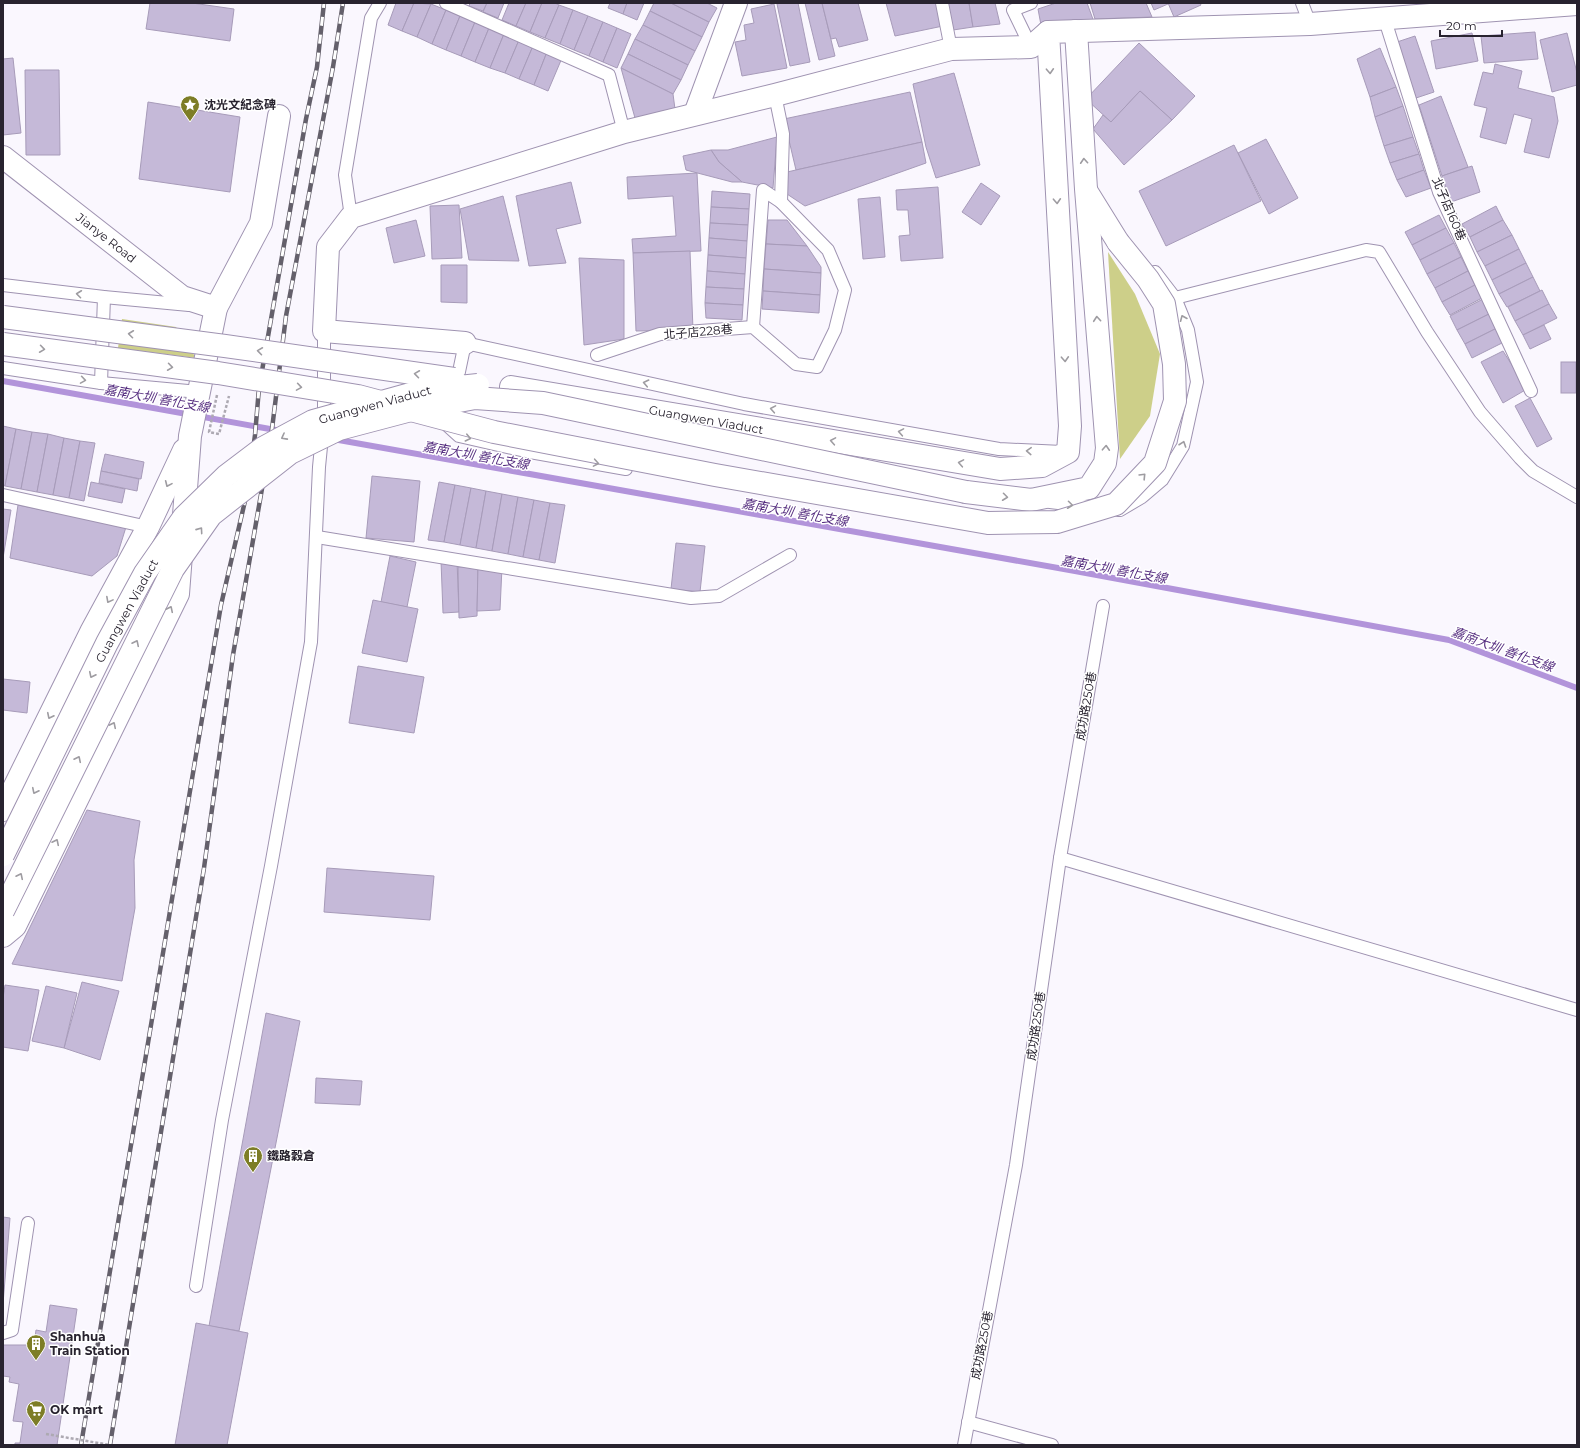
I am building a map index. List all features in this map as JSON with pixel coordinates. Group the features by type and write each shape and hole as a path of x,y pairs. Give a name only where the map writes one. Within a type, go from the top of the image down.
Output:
{"street":[{"path":"695,114 736,3"},
{"path":"465,343 324,331 328,247 351,217 624,132 775,95 951,49 1031,47 1048,32 1310,24 1385,20 1577,4"},
{"name":"Guangwen Viaduct","path":"3,911 173,569 211,515 290,453 339,429 411,410 475,398 543,403 966,492 1031,500 1089,488 1105,462 1107,448 1086,189 1076,31"},
{"path":"1048,32 1070,426 1068,452"},
{"path":"3,936 15,926 178,594 190,436 216,308 261,223 279,116"},
{"name":"Jianye Road","path":"3,157 182,297 216,308"},
{"path":"3,344 218,373 358,396 494,432 715,475 988,523 1057,522 1116,504 1121,499 1155,463 1175,401 1174,364 1164,304 1148,279 1118,242 1086,189"},
{"path":"3,318 217,345 511,387"},
{"name":"Guangwen Viaduct","path":"3,855 107,643 145,573 184,517 226,476 263,448 313,421 421,391 475,385 511,387 1000,469 1042,466 1068,452"},
{"path":"3,810 91,632 148,527 190,436"},
{"path":"148,527 182,530"}],"lane":[{"path":"351,217 345,176 371,18 380,3"},
{"path":"446,3 609,75 624,132"},
{"path":"942,3 951,49"},
{"path":"1031,3 1012,10 1031,47"},
{"path":"1302,3 1310,24"},
{"name":"北子店160巷","path":"1385,20 1439,192 1531,391"},
{"path":"775,95 783,134 781,202"},
{"path":"763,190 781,202 828,250 845,290 836,330 817,367 796,364 753,327 763,190"},
{"path":"1068,452 999,449 752,406 465,343 448,426 459,436 530,452 1002,534 1065,529 1093,522 1142,498 1162,480 1183,446 1197,382 1188,330 1175,298 1129,239 1101,213"},
{"path":"1175,298 1366,250 1379,252 1427,332 1480,412 1533,471 1577,497"},
{"path":"3,285 216,308"},
{"path":"101,383 104,297"},
{"name":"北子店228巷","path":"597,355 660,334 753,327"},
{"path":"196,1286 222,1120 271,866 311,642 319,467 324,416 324,331"},
{"path":"3,368 101,383 199,392"},
{"path":"3,495 148,527"},
{"path":"1031,500 1120,510"},
{"path":"317,536 691,598 719,596 790,555"},
{"name":"成功路250巷","path":"964,1445 1016,1165 1060,858 1104,606"},
{"path":"1060,858 1577,1010"},
{"path":"3,1333 12,1330 28,1223"},
{"path":"968,1422 1052,1445"}],"path":[{"path":"46,1434 110,1445"}],"green space":[{"path":"1108,252 1135,294 1160,354 1150,416 1120,459"},
{"path":"122,319 176,327 196,358 118,348"}],"building":[{"path":"150,3 192,3 234,9 230,41 146,29"},
{"path":"396,3 414,3 402,31 388,25"},
{"path":"414,3 431,4 417,37 402,31"},
{"path":"470,3 487,3 483,11 469,6"},
{"path":"487,3 504,3 498,18 483,12"},
{"path":"509,3 526,3 516,26 502,20"},
{"path":"526,3 542,3 530,32 516,26"},
{"path":"542,3 555,3 559,5 545,38 530,32"},
{"path":"610,3 627,3 623,14 608,8"},
{"path":"627,3 644,3 637,20 623,14"},
{"path":"654,3 671,3 709,22 702,37 650,11"},
{"path":"671,3 707,3 717,8 709,22"},
{"path":"798,3 810,62 790,66 777,4"},
{"path":"805,3 822,3 835,56 819,60"},
{"path":"822,3 858,3 868,40 839,47 836,38 831,39"},
{"path":"886,3 937,3 943,26 895,36"},
{"path":"948,3 969,3 973,27 953,30"},
{"path":"969,3 995,3 1000,24 973,27"},
{"path":"1056,3 1087,3 1094,22 1041,25 1038,9"},
{"path":"1090,3 1146,3 1152,17 1095,19"},
{"path":"1151,3 1168,3 1168,4 1154,10"},
{"path":"1168,3 1200,3 1201,5 1174,17"},
{"path":"431,4 446,10 432,44 417,37"},
{"path":"774,4 787,68 742,76 735,42 746,40 744,25 754,23 751,9"},
{"path":"559,5 573,10 560,44 545,38"},
{"path":"446,10 460,16 446,50 432,44"},
{"path":"573,10 588,16 574,50 560,44"},
{"path":"650,11 702,37 695,51 643,25"},
{"path":"460,16 475,22 461,56 446,50"},
{"path":"588,16 603,22 589,56 574,50"},
{"path":"475,22 489,28 475,62 461,56"},
{"path":"603,22 617,28 603,62 589,56"},
{"path":"643,25 695,51 688,65 635,39"},
{"path":"489,28 504,34 490,68 475,62"},
{"path":"617,28 631,34 617,68 603,62"},
{"path":"1535,32 1538,59 1484,63 1481,36"},
{"path":"1472,33 1478,61 1436,69 1431,41"},
{"path":"1567,33 1577,73 1577,85 1552,92 1540,40"},
{"path":"504,34 519,40 505,73 490,68"},
{"path":"1415,36 1434,92 1416,98 1397,42"},
{"path":"635,39 688,65 681,80 628,54"},
{"path":"519,40 533,46 519,79 505,73"},
{"path":"1139,43 1195,96 1172,120 1140,91 1111,122 1086,99"},
{"path":"533,46 547,52 534,85 519,79"},
{"path":"1380,48 1396,87 1370,97 1357,59"},
{"path":"547,52 562,58 548,91 534,85"},
{"path":"628,54 681,80 673,94 621,68"},
{"path":"13,58 21,133 3,135 3,59"},
{"path":"1495,64 1522,71 1518,88 1554,97 1558,121 1549,158 1524,152 1532,119 1514,114 1506,144 1480,137 1487,108 1474,105 1483,72 1493,74"},
{"path":"621,68 673,94 675,109 635,118"},
{"path":"25,70 59,70 60,155 26,155"},
{"path":"954,73 980,165 936,178 926,147 913,84"},
{"path":"1396,87 1403,106 1375,117 1370,97"},
{"path":"1140,91 1172,120 1124,165 1093,129 1103,115 1111,122"},
{"path":"910,92 922,142 796,170 784,119"},
{"path":"1441,96 1468,167 1442,176 1419,105"},
{"path":"148,102 240,117 230,192 139,179"},
{"path":"1403,106 1413,137 1384,146 1375,117"},
{"path":"777,137 773,188 742,182 719,162 711,150 728,150"},
{"path":"1413,137 1419,154 1390,163 1384,146"},
{"path":"1266,139 1298,198 1269,214 1238,153"},
{"path":"922,142 926,163 805,206 787,194 787,172"},
{"path":"1234,145 1261,201 1166,246 1139,191"},
{"path":"711,150 719,162 742,182 732,182 686,170 683,156"},
{"path":"1419,154 1424,170 1397,180 1390,163"},
{"path":"1472,166 1480,192 1451,202 1442,176"},
{"path":"1424,170 1431,188 1406,197 1397,180"},
{"path":"697,173 701,251 633,253 632,239 676,236 673,196 628,199 627,177"},
{"path":"571,182 581,223 556,229 566,263 529,266 516,196"},
{"path":"981,183 1000,196 981,225 962,212"},
{"path":"938,187 943,258 901,261 899,236 910,235 908,210 897,210 896,190"},
{"path":"712,191 750,194 749,209 711,207"},
{"path":"503,196 519,261 469,260 460,209"},
{"path":"880,197 885,257 863,259 858,199"},
{"path":"459,205 462,258 432,259 430,206"},
{"path":"1496,206 1503,220 1470,237 1462,224"},
{"path":"711,207 749,209 748,225 710,223"},
{"path":"1439,215 1446,228 1412,245 1405,232"},
{"path":"416,220 425,256 394,263 386,228"},
{"path":"768,220 787,220 807,246 766,244"},
{"path":"1503,220 1512,235 1477,252 1470,237"},
{"path":"710,223 748,225 747,241 709,238"},
{"path":"1446,228 1454,243 1420,260 1412,245"},
{"path":"1512,235 1519,249 1485,266 1477,252"},
{"path":"709,238 747,241 746,258 708,255"},
{"path":"1454,243 1461,257 1427,274 1420,260"},
{"path":"766,244 807,246 821,267 821,273 764,269"},
{"path":"1519,249 1526,263 1492,280 1485,266"},
{"path":"690,251 693,330 636,331 633,253"},
{"path":"708,255 746,258 745,274 707,271"},
{"path":"1461,257 1468,271 1435,288 1427,274"},
{"path":"579,258 624,260 624,339 584,345"},
{"path":"1526,263 1533,277 1499,294 1492,280"},
{"path":"441,265 467,265 467,303 441,302"},
{"path":"764,269 821,273 820,295 763,291"},
{"path":"707,271 745,274 744,289 706,287"},
{"path":"1468,271 1475,285 1442,302 1435,288"},
{"path":"1533,277 1540,291 1507,307 1499,294"},
{"path":"1475,285 1482,298 1450,315 1442,302"},
{"path":"706,287 744,289 743,305 705,303"},
{"path":"1542,290 1549,304 1515,321 1508,307"},
{"path":"763,291 820,295 819,313 762,309"},
{"path":"1483,299 1491,313 1457,330 1450,316"},
{"path":"705,303 743,305 742,320 706,318"},
{"path":"1549,304 1557,318 1523,335 1515,321"},
{"path":"1491,313 1499,327 1465,344 1457,330"},
{"path":"1544,325 1551,339 1530,349 1523,335"},
{"path":"1499,327 1506,341 1472,358 1465,344"},
{"path":"1503,351 1527,389 1503,403 1481,362"},
{"path":"1561,362 1576,362 1576,393 1561,393"},
{"path":"1530,398 1552,439 1537,447 1515,406"},
{"path":"3,426 16,429 5,486 3,485"},
{"path":"16,429 32,432 21,489 5,486"},
{"path":"32,432 48,434 37,492 21,489"},
{"path":"48,434 64,438 53,495 37,492"},
{"path":"64,438 80,441 69,498 53,495"},
{"path":"80,441 95,443 84,501 69,498"},
{"path":"105,454 144,462 141,479 101,471"},
{"path":"101,471 139,479 137,491 99,483"},
{"path":"372,476 420,481 414,542 366,538"},
{"path":"91,482 125,489 122,503 88,496"},
{"path":"439,482 455,485 444,542 428,540"},
{"path":"455,485 471,488 460,545 444,542"},
{"path":"471,488 486,491 476,548 460,545"},
{"path":"486,491 502,494 492,551 476,548"},
{"path":"502,494 518,497 508,554 492,551"},
{"path":"518,497 534,500 523,557 508,554"},
{"path":"534,500 550,503 539,560 523,557"},
{"path":"550,503 565,505 555,563 539,560"},
{"path":"18,505 126,527 117,556 92,576 10,558"},
{"path":"3,509 11,510 3,558"},
{"path":"676,543 705,546 700,592 671,589"},
{"path":"390,556 416,562 407,607 381,602"},
{"path":"441,561 457,561 459,612 443,613"},
{"path":"478,566 477,616 459,618 458,567"},
{"path":"478,566 502,567 500,610 477,611"},
{"path":"373,600 418,609 407,662 362,653"},
{"path":"358,666 424,677 414,733 349,723"},
{"path":"3,679 30,682 27,713 3,710"},
{"path":"87,810 140,821 134,860 135,908 122,981 12,964"},
{"path":"327,868 434,876 430,920 324,912"},
{"path":"82,982 119,991 100,1060 64,1048"},
{"path":"5,985 39,990 28,1051 3,1047 3,998"},
{"path":"46,986 77,993 64,1048 32,1041"},
{"name":"鐵路穀倉","path":"266,1013 300,1021 239,1331 209,1326"},
{"path":"316,1078 362,1081 360,1105 315,1103"},
{"path":"3,1217 10,1218 3,1304"},
{"name":"Shanhua Train Station","path":"50,1305 77,1309 57,1445 15,1445 15,1443 20,1443 23,1422 13,1421 19,1384 9,1382 10,1377 3,1376 3,1345 34,1345 36,1330 46,1332"},
{"path":"196,1323 248,1333 227,1445 175,1445"}],"waterway":[{"name":"嘉南大圳 善化支線","path":"3,381 281,431"},
{"name":"嘉南大圳 善化支線","path":"333,439 1075,571 1449,640 1577,688"}],"railway":[{"path":"81,1445 221,605 248,488 259,388 306,119 317,67 324,3"},
{"path":"110,1445 204,868 233,655 271,437 286,316 333,67 343,3"}],"place":[{"name":"沈光文紀念碑","path":"190,122"},
{"name":"鐵路穀倉","path":"253,1173"},
{"name":"Shanhua Train Station","path":"36,1361"},
{"name":"OK mart","path":"36,1427"}]}
